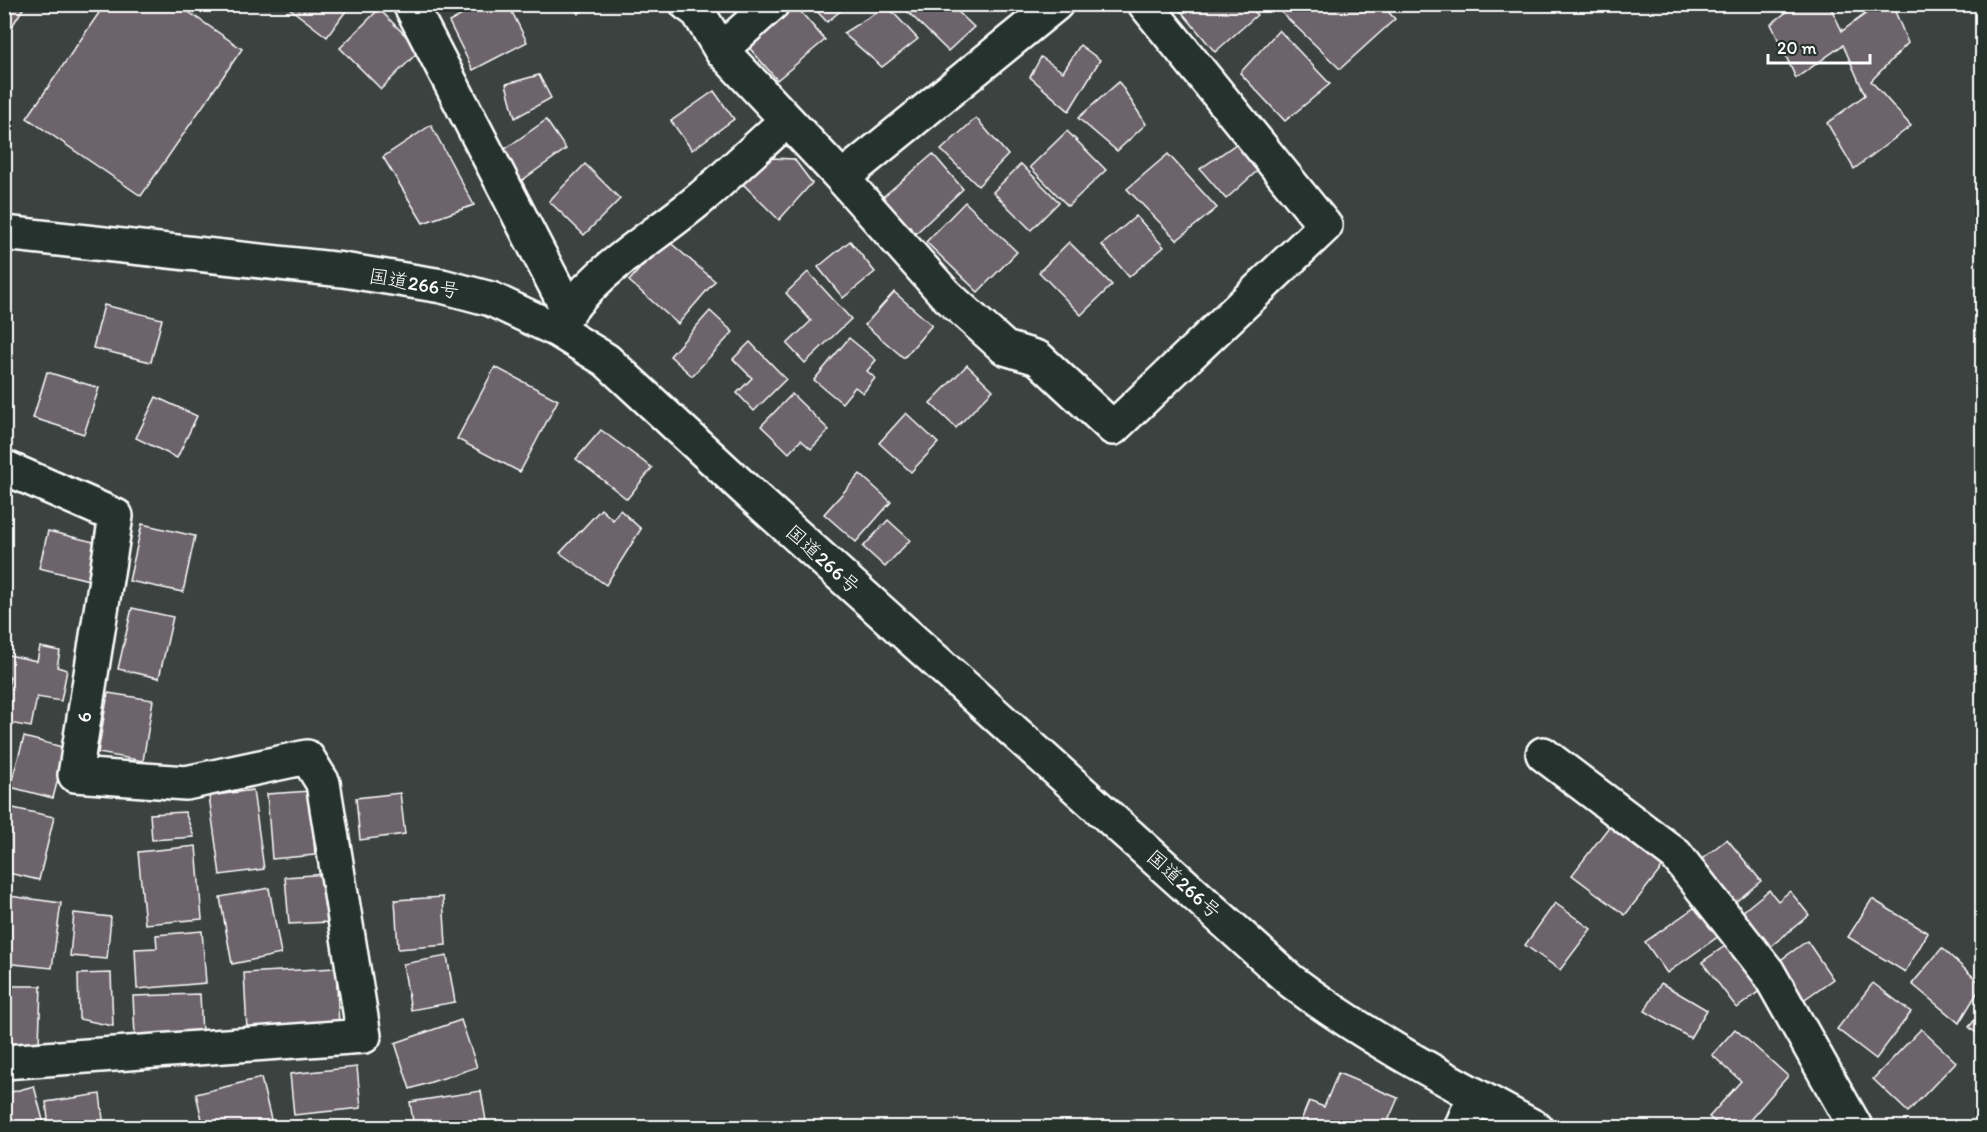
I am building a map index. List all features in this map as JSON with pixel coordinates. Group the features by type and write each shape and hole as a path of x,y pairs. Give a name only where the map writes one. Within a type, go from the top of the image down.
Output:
{"main road":[{"path":"410,4 562,320 600,278 701,198 786,121"},
{"path":"687,4 698,12 721,50 842,178 945,294 1005,348 1038,358 1113,428 1325,226 1145,4"},
{"path":"721,50 772,4"},
{"path":"842,178 1056,4"},
{"name":"国道266号","path":"4,233 343,270 442,286 492,298 562,320 745,489 1291,981 1340,1018 1387,1047 1536,1128"},
{"name":"6","path":"4,467 116,516 75,775 186,783 307,757 323,783 363,1036 4,1062"},
{"path":"1543,754 1676,855 1768,972 1856,1128"},
{"path":"1461,1128 1475,1095"}],"building":[{"path":"4,4 26,4 4,39"},
{"path":"105,4 177,4 242,49 141,196 27,118"},
{"path":"284,4 351,4 327,37"},
{"path":"482,4 508,4 527,42 473,70 449,22"},
{"path":"572,4 592,4 578,14"},
{"path":"794,4 825,40 777,80 747,45"},
{"path":"810,4 849,4 827,22"},
{"path":"913,4 950,4 974,27 948,51 907,11"},
{"path":"1175,4 1249,4 1257,15 1215,52"},
{"path":"1287,4 1381,4 1395,19 1340,69 1281,12"},
{"path":"1797,4 1829,4 1842,31 1879,4 1892,4 1908,43 1871,81 1911,126 1854,169 1827,123 1865,95 1843,45 1796,78 1771,24"},
{"path":"887,6 918,39 882,67 843,33"},
{"path":"379,9 420,50 381,89 340,48"},
{"path":"1279,30 1330,84 1285,121 1240,73"},
{"path":"1080,45 1100,60 1069,111 1030,77 1041,57 1063,72"},
{"path":"539,75 551,98 515,118 506,84"},
{"path":"1119,82 1146,124 1117,151 1078,118"},
{"path":"714,91 734,119 692,150 671,121"},
{"path":"976,118 1008,155 978,186 941,150"},
{"path":"546,120 566,149 521,181 501,152"},
{"path":"431,125 474,205 423,223 383,157"},
{"path":"1067,131 1106,170 1068,206 1030,167"},
{"path":"1242,140 1265,164 1226,199 1200,169"},
{"path":"933,154 963,189 912,237 878,201"},
{"path":"1168,154 1217,208 1177,240 1127,189"},
{"path":"771,158 794,159 812,183 779,220 743,184"},
{"path":"585,164 620,199 584,235 549,201"},
{"path":"1021,164 1059,202 1031,230 993,192"},
{"path":"965,202 1017,252 978,292 926,242"},
{"path":"1136,216 1164,247 1129,277 1102,245"},
{"path":"666,239 715,281 678,324 629,281"},
{"path":"850,241 875,272 843,298 818,267"},
{"path":"1069,242 1112,285 1081,315 1039,272"},
{"path":"808,272 851,319 805,363 787,344 811,321 786,293"},
{"path":"894,292 932,325 904,358 865,325"},
{"path":"104,305 162,319 151,362 93,348"},
{"path":"710,311 733,332 692,376 670,356"},
{"path":"849,338 876,360 867,371 875,378 863,393 855,387 842,403 814,380"},
{"path":"750,342 786,379 754,411 737,393 752,378 733,359"},
{"path":"967,365 993,390 956,428 930,403"},
{"path":"495,367 558,400 520,472 457,439"},
{"path":"47,372 99,388 84,434 33,418"},
{"path":"792,394 829,430 811,449 801,440 789,453 761,426"},
{"path":"156,397 197,416 177,458 136,438"},
{"path":"906,413 938,443 911,472 879,443"},
{"path":"601,430 652,468 627,499 576,459"},
{"path":"860,474 891,502 856,542 824,514"},
{"path":"601,509 613,520 620,510 641,529 606,585 560,553"},
{"path":"888,520 910,540 885,567 863,547"},
{"path":"142,524 195,536 183,592 129,581"},
{"path":"48,531 98,543 89,580 39,568"},
{"path":"132,608 173,617 159,678 118,669"},
{"path":"40,647 60,651 57,667 67,670 61,701 37,697 31,727 4,722 4,702 10,677 4,676 4,654 37,661"},
{"path":"108,693 153,700 143,761 98,753"},
{"path":"24,737 66,748 53,798 10,787"},
{"path":"253,790 264,869 220,875 209,796"},
{"path":"310,791 315,855 272,859 267,794"},
{"path":"400,793 405,834 360,840 356,798"},
{"path":"4,806 54,817 39,880 4,872"},
{"path":"185,812 194,837 152,840 150,814"},
{"path":"1611,824 1665,864 1625,915 1572,875"},
{"path":"1727,839 1761,881 1733,904 1698,862"},
{"path":"196,846 202,919 145,924 138,852"},
{"path":"327,874 330,922 289,924 285,877"},
{"path":"269,888 281,954 232,964 220,897"},
{"path":"1769,890 1778,901 1790,891 1809,915 1770,947 1742,912"},
{"path":"9,896 61,903 52,968 4,963"},
{"path":"443,897 446,945 398,949 395,900"},
{"path":"1872,899 1928,933 1905,972 1848,937"},
{"path":"1555,903 1591,929 1560,970 1525,945"},
{"path":"1701,903 1723,933 1667,973 1645,942"},
{"path":"74,913 111,917 107,959 70,956"},
{"path":"202,931 206,983 137,989 135,949 157,948 156,935"},
{"path":"1807,941 1833,979 1802,1001 1775,964"},
{"path":"1728,944 1762,989 1737,1008 1702,962"},
{"path":"1942,948 1982,985 1959,1023 1912,984"},
{"path":"447,956 455,1002 411,1010 403,964"},
{"path":"336,968 339,1025 247,1030 244,973"},
{"path":"111,973 113,1026 79,1019 78,974"},
{"path":"1661,983 1707,1010 1690,1038 1645,1011"},
{"path":"1873,983 1911,1012 1876,1059 1837,1029"},
{"path":"4,986 41,986 39,1044 4,1044"},
{"path":"200,994 202,1034 135,1036 133,996"},
{"path":"1982,1011 1982,1038 1969,1027"},
{"path":"461,1020 477,1067 410,1089 395,1043"},
{"path":"1735,1029 1788,1076 1743,1128 1722,1128 1709,1117 1741,1081 1712,1055"},
{"path":"1921,1029 1956,1062 1908,1112 1873,1079"},
{"path":"357,1067 361,1108 294,1115 290,1074"},
{"path":"1338,1073 1398,1098 1385,1128 1298,1128 1309,1101 1324,1107"},
{"path":"261,1078 273,1128 204,1128 196,1094"},
{"path":"34,1086 45,1128 4,1128 4,1094"},
{"path":"481,1091 487,1127 414,1128 410,1102"},
{"path":"100,1094 104,1128 49,1128 46,1102"}]}
